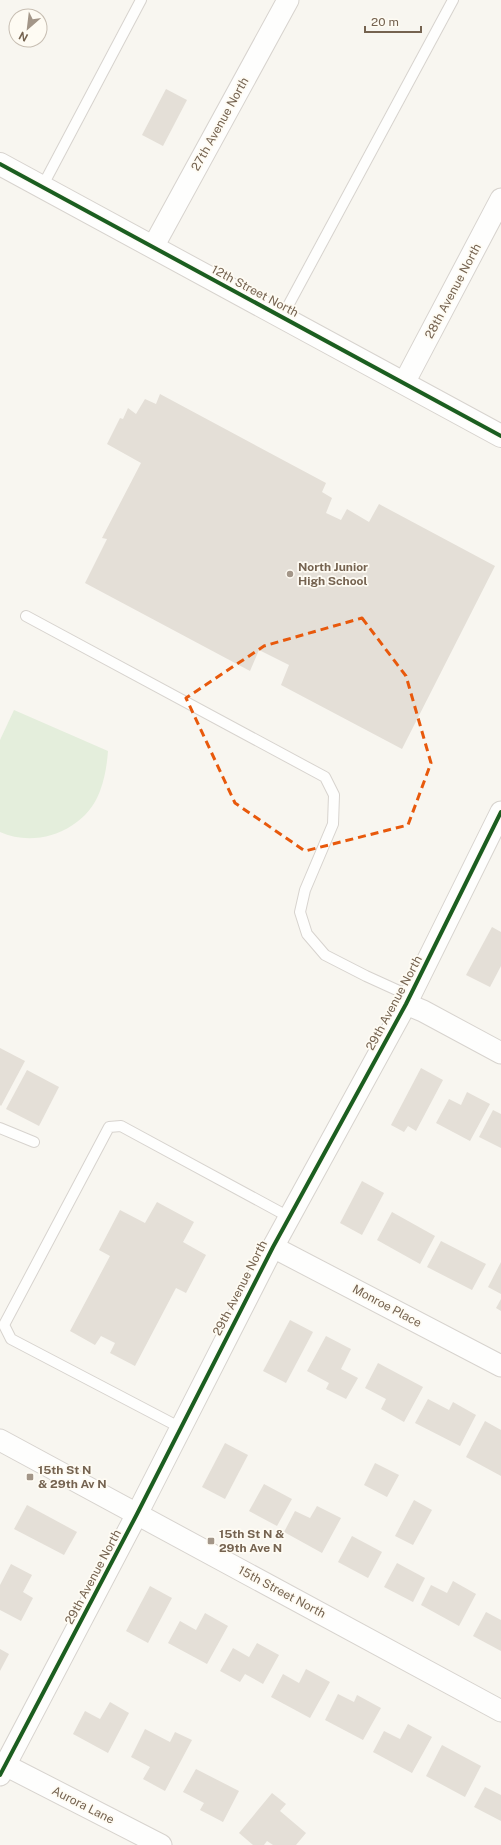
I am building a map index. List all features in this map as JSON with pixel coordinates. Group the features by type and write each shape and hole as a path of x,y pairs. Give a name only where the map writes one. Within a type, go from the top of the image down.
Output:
{"street":[{"name":"27th Avenue North","path":"153,247 288,0"},
{"name":"12th Street North","path":"0,164 501,436"},
{"name":"28th Avenue North","path":"404,383 501,199"},
{"name":"29th Avenue North","path":"3,1770 137,1514 273,1247 408,1000 501,812"},
{"path":"408,1000 423,1011 501,1053"},
{"name":"Monroe Place","path":"273,1247 501,1366"},
{"name":"15th Street North","path":"0,1440 501,1711"},
{"name":"Aurora Lane","path":"3,1770 161,1845"}],"lane":[{"path":"42,187 141,0"},
{"path":"282,317 453,0"},
{"path":"26,616 325,777 334,795 332,824 305,890 300,912 307,934 325,955 408,1000"},
{"path":"181,1428 11,1339 4,1325 109,1127 121,1126 289,1217"},
{"path":"0,1128 34,1142"}],"highlighted area":[{"path":"362,618 406,676 431,763 408,825 305,851 235,803 186,698 264,646"}],"green space":[{"path":"14,710 108,751 103,781 93,805 84,816 72,826 44,837 14,837 0,832 0,740"}],"building":[{"path":"166,89 187,100 163,146 142,135"},
{"name":"North Junior High School","path":"160,394 326,483 322,492 332,498 326,513 341,520 347,509 369,522 379,504 495,566 402,749 281,685 289,665 259,650 250,671 85,583 107,539 102,538 141,463 107,444 120,418 123,419 128,408 136,414 145,399 156,404"},
{"path":"492,927 501,932 501,966 490,987 466,975"},
{"path":"0,1048 25,1061 1,1106 0,1105"},
{"path":"421,1068 443,1080 416,1131 408,1126 404,1132 391,1125"},
{"path":"27,1070 59,1087 39,1126 6,1109"},
{"path":"467,1092 490,1104 470,1141 436,1123 449,1099 461,1105"},
{"path":"493,1110 501,1114 501,1148 479,1137"},
{"path":"362,1181 384,1193 362,1235 340,1223"},
{"path":"157,1202 194,1222 183,1242 206,1255 186,1293 176,1288 135,1366 110,1353 115,1343 101,1336 95,1345 70,1331 110,1256 99,1250 120,1210 145,1223"},
{"path":"392,1212 435,1236 420,1264 377,1240"},
{"path":"441,1241 486,1264 472,1290 427,1267"},
{"path":"501,1262 501,1294 488,1287"},
{"path":"501,1299 501,1311 496,1308"},
{"path":"290,1320 313,1332 286,1383 263,1371"},
{"path":"326,1336 351,1349 341,1369 358,1378 346,1399 326,1389 329,1383 307,1371"},
{"path":"378,1363 423,1387 404,1422 381,1409 386,1399 365,1388"},
{"path":"428,1399 449,1410 453,1402 476,1415 460,1446 415,1423"},
{"path":"485,1421 501,1430 501,1476 466,1457"},
{"path":"225,1443 248,1455 225,1499 202,1487"},
{"path":"375,1463 399,1475 387,1497 364,1485"},
{"path":"264,1484 292,1499 277,1526 249,1511"},
{"path":"414,1500 432,1510 413,1545 395,1536"},
{"path":"27,1505 77,1532 64,1555 14,1529"},
{"path":"317,1506 341,1518 322,1553 284,1532 295,1511 310,1518"},
{"path":"352,1536 382,1552 368,1578 338,1562"},
{"path":"397,1563 425,1578 413,1602 384,1587"},
{"path":"11,1564 32,1575 23,1592 33,1598 21,1621 0,1610 0,1585"},
{"path":"453,1581 476,1594 459,1626 421,1605 431,1585 447,1593"},
{"path":"150,1586 172,1598 148,1643 126,1631"},
{"path":"486,1612 501,1620 501,1651 473,1636"},
{"path":"205,1613 228,1626 207,1664 168,1643 180,1621 196,1630"},
{"path":"257,1643 279,1655 263,1684 245,1674 240,1682 220,1671 233,1648 249,1657"},
{"path":"0,1649 9,1654 0,1671"},
{"path":"306,1669 330,1682 310,1718 271,1697 283,1674 299,1683"},
{"path":"338,1694 354,1702 357,1695 381,1708 363,1740 325,1720"},
{"path":"110,1702 129,1713 108,1753 73,1734 85,1711 100,1719"},
{"path":"408,1724 432,1737 412,1773 373,1752 384,1731 400,1739"},
{"path":"145,1729 170,1742 175,1732 192,1740 165,1791 143,1779 150,1767 131,1757"},
{"path":"442,1745 481,1766 465,1797 426,1776"},
{"path":"196,1769 239,1791 223,1822 200,1810 204,1803 183,1792"},
{"path":"485,1787 501,1795 501,1821 474,1807"},
{"path":"272,1793 286,1804 280,1811 306,1833 296,1845 273,1845 267,1841 264,1845 253,1845 239,1833"}],"cycle path":[{"path":"0,164 501,436"},
{"path":"0,1775 137,1514 273,1247 406,1004 501,812"}],"place":[{"name":"North Junior High School","path":"290,574"},
{"name":"15th St N & 29th Av N","path":"30,1477"},
{"name":"15th St N & 29th Ave N","path":"211,1541"}]}
